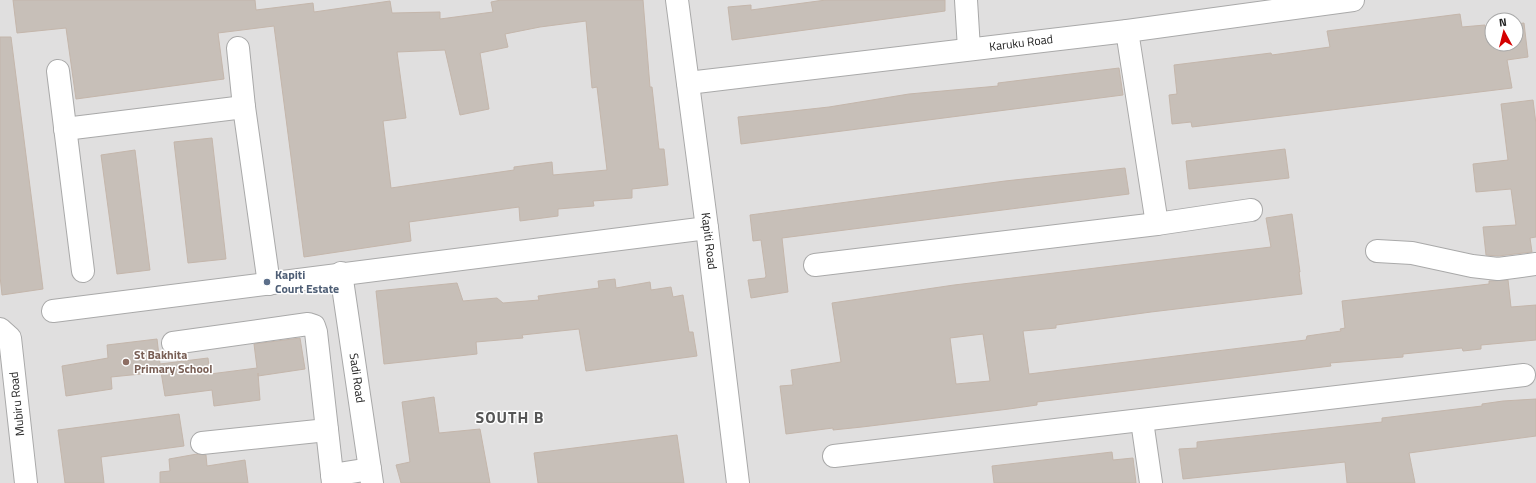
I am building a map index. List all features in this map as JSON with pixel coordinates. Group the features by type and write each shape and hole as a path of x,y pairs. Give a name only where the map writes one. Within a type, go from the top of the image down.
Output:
{"street":[{"name":"Kapiti Road","path":"676,0 707,228 738,483"},
{"path":"966,0 969,49"},
{"name":"Karuku Road","path":"688,83 1127,31 1330,1 1353,0"},
{"path":"1127,31 1157,224"},
{"path":"238,48 244,107 269,284"},
{"path":"58,71 83,271"},
{"path":"65,129 244,107"},
{"path":"815,265 1157,224 1251,210"},
{"path":"53,311 269,284 341,273 707,228"},
{"path":"1377,251 1412,253 1472,266 1498,269 1536,264"},
{"name":"Sadi Road","path":"341,273 371,476"},
{"path":"173,343 308,324 314,326 316,332 333,479 371,476"},
{"name":"Mubiru Road","path":"0,329 10,338 26,483"},
{"path":"834,456 1524,375"},
{"path":"1142,421 1151,483"},
{"path":"202,444 328,430"}],"shaded area":[{"path":"0,0 1536,0 1536,483 0,483"}],"building":[{"path":"13,0 255,0 256,10 313,3 314,12 390,1 392,13 440,12 440,19 493,12 491,2 501,0 643,0 650,87 652,87 659,149 664,149 668,185 632,189 632,198 593,201 594,206 558,209 558,216 520,221 519,207 409,222 411,241 304,257 274,26 218,33 224,79 76,99 66,28 17,33","holes":["586,21 592,88 597,87 607,170 553,175 552,162 514,167 514,170 391,188 383,121 406,118 397,52 445,50 460,115 489,109 480,53 508,47 505,34 540,27"]},
{"path":"826,0 945,0 945,11 732,40 728,7 751,5 751,10"},
{"path":"1460,14 1462,27 1484,25 1484,52 1524,52 1524,23 1528,57 1507,60 1512,88 1192,127 1191,122 1172,124 1169,95 1177,94 1174,65 1271,53 1272,55 1330,47 1327,31"},
{"path":"0,37 11,37 43,289 2,295 0,276"},
{"path":"1119,68 1123,95 741,144 738,117 829,107 909,94 998,86 998,83"},
{"path":"1533,100 1536,124 1536,237 1530,238 1532,252 1498,256 1486,255 1483,227 1516,225 1511,189 1476,192 1473,164 1508,160 1501,104"},
{"path":"212,138 226,259 188,263 174,142"},
{"path":"1285,149 1289,178 1189,189 1186,161"},
{"path":"135,150 150,270 117,274 101,155"},
{"path":"1125,168 1129,194 782,238 788,292 751,298 748,280 765,278 766,276 761,240 753,241 750,215 1005,181"},
{"path":"1292,214 1302,294 1151,312 1056,325 1056,328 1023,331 1029,374 1306,340 1307,336 1341,331 1340,329 1345,328 1342,301 1489,284 1489,281 1508,280 1511,307 1536,305 1536,340 1481,345 1481,349 1463,351 1462,348 1403,354 1403,357 1330,363 1331,366 1037,402 1037,405 1009,409 862,427 833,430 833,428 786,434 780,386 793,385 791,370 841,362 832,303 954,285 1271,247 1266,218","holes":["983,334 990,381 956,384 950,338"]},
{"path":"615,279 616,288 650,282 651,290 671,287 673,297 683,295 689,332 693,332 697,356 586,371 579,329 522,335 523,338 476,342 477,354 384,364 376,291 457,283 463,301 497,298 503,303 539,300 538,296 599,288 598,281"},
{"path":"300,338 305,369 258,376 260,400 214,406 212,390 165,396 161,372 111,377 112,389 66,396 62,366 108,358 107,345 157,339 160,364 208,358 210,374 257,368 254,344"},
{"path":"434,397 439,433 480,429 490,483 401,483 396,465 410,462 402,402"},
{"path":"1536,399 1536,436 1409,453 1415,483 1347,483 1345,462 1183,479 1179,449 1197,448 1197,442 1382,422 1382,418 1482,406 1482,404 1503,401"},
{"path":"179,414 184,446 101,457 104,483 65,483 58,430"},
{"path":"677,435 684,483 538,483 534,453"},
{"path":"1112,452 1113,460 1133,458 1136,483 994,483 992,466"},
{"path":"197,454 206,455 207,466 245,460 248,483 160,483 160,472 170,471 169,459"}],"place":[{"name":"Kapiti Court Estate","path":"267,282"},
{"name":"St Bakhita Primary School","path":"126,362"}],"district":[{"name":"SOUTH B","path":"510,417"}]}
